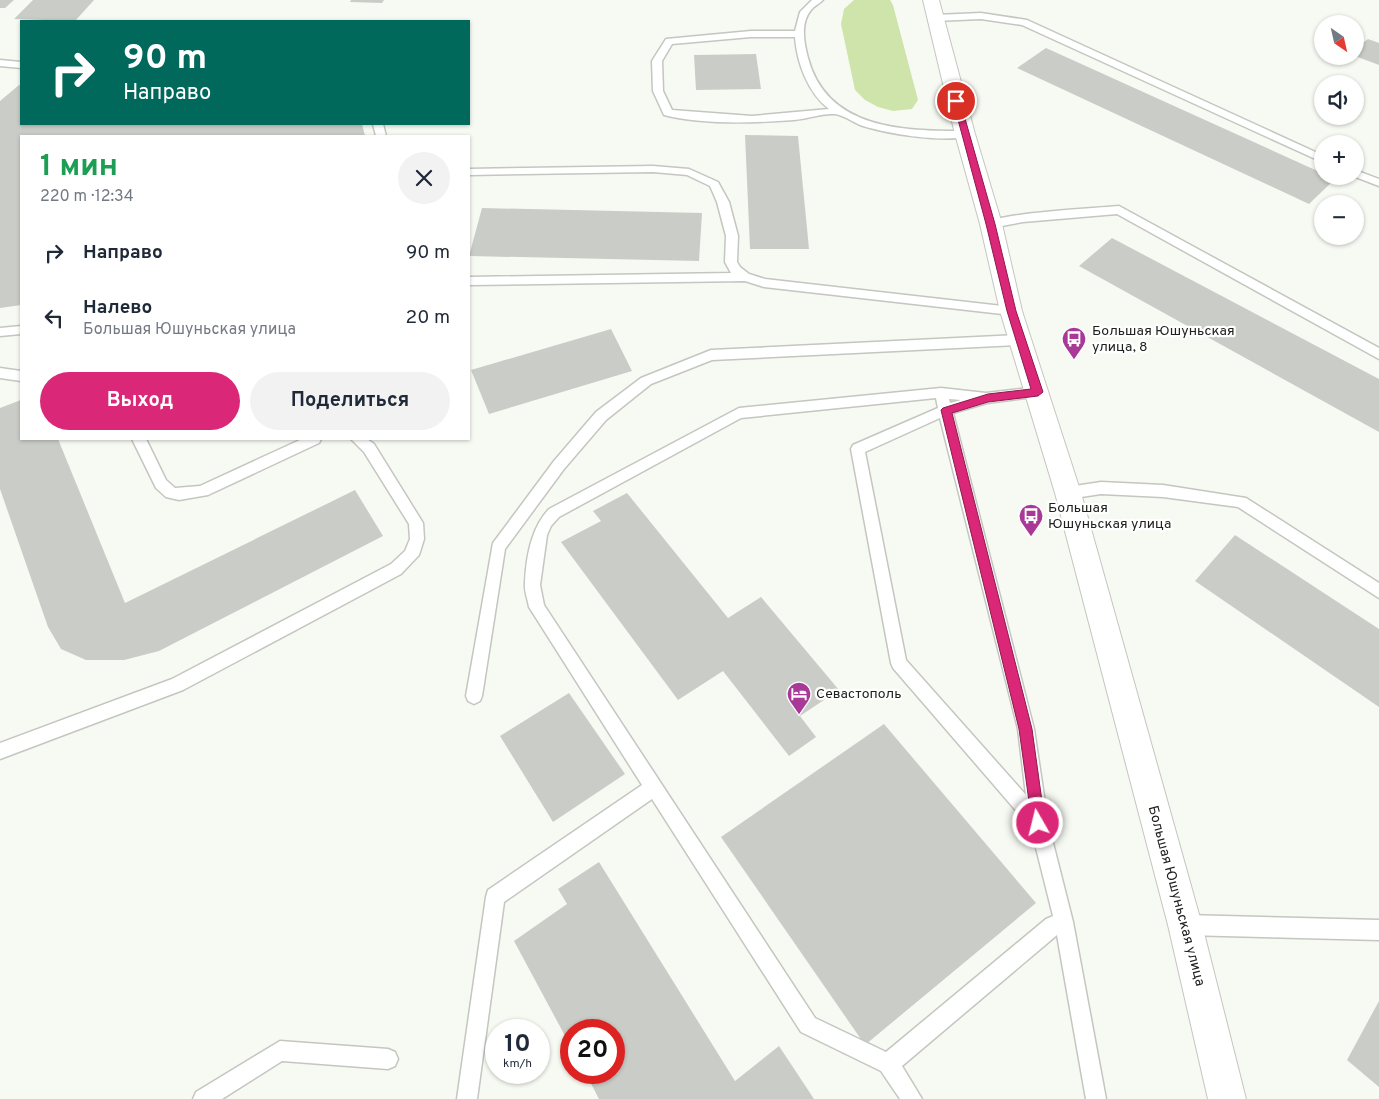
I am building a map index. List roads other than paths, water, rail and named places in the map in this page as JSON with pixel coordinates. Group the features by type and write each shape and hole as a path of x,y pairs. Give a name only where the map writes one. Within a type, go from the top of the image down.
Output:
{"street":[{"name":"Большая Юшуньская улица","path":"931,0 965,134 991,224 1011,311 1038,392 1068,493 1185,925 1227,1099"}],"lane":[{"path":"818,0 812,3 800,17 799,34 807,73 820,94 837,111 862,122 904,132 935,135 965,134"},
{"path":"935,18 981,16 1024,22 1314,154"},
{"path":"799,34 752,34 669,41 657,61 658,91 668,113 712,119 758,120 837,111"},
{"path":"0,63 20,65"},
{"path":"470,172 653,170 689,172 714,184 723,202 732,236 731,262 736,270 745,277"},
{"path":"1364,177 1379,183"},
{"path":"991,224 1023,218 1119,210 1379,354"},
{"path":"470,281 745,277 764,283 1011,311"},
{"path":"0,332 20,330"},
{"path":"474,696 498,547 559,465 601,416 646,381 711,355 1020,340"},
{"path":"0,373 20,376"},
{"path":"1038,392 988,398 946,410 858,449 899,663 1038,823"},
{"path":"912,1099 888,1064 808,1025 537,607 532,584 540,535 545,523 554,513 739,413 941,393 988,398"},
{"path":"941,393 1026,729 1038,823 1064,922 1096,1099"},
{"path":"139,440 160,483 170,493 184,494 202,491 312,440"},
{"path":"0,750 177,685 396,570 411,555 417,539 416,523 370,448 359,440"},
{"path":"1068,493 1101,488 1163,491 1241,502 1379,591"},
{"path":"467,1099 495,897 654,787"},
{"path":"888,1064 1053,926 1064,922"},
{"path":"1185,925 1379,930"},
{"path":"202,1099 280,1051 388,1059"}],"place":[{"name":"Большая Юшуньская улица, 8","path":"1074,360"},
{"name":"Большая Юшуньская улица","path":"1031,537"},
{"name":"Севастополь","path":"799,715"}]}
